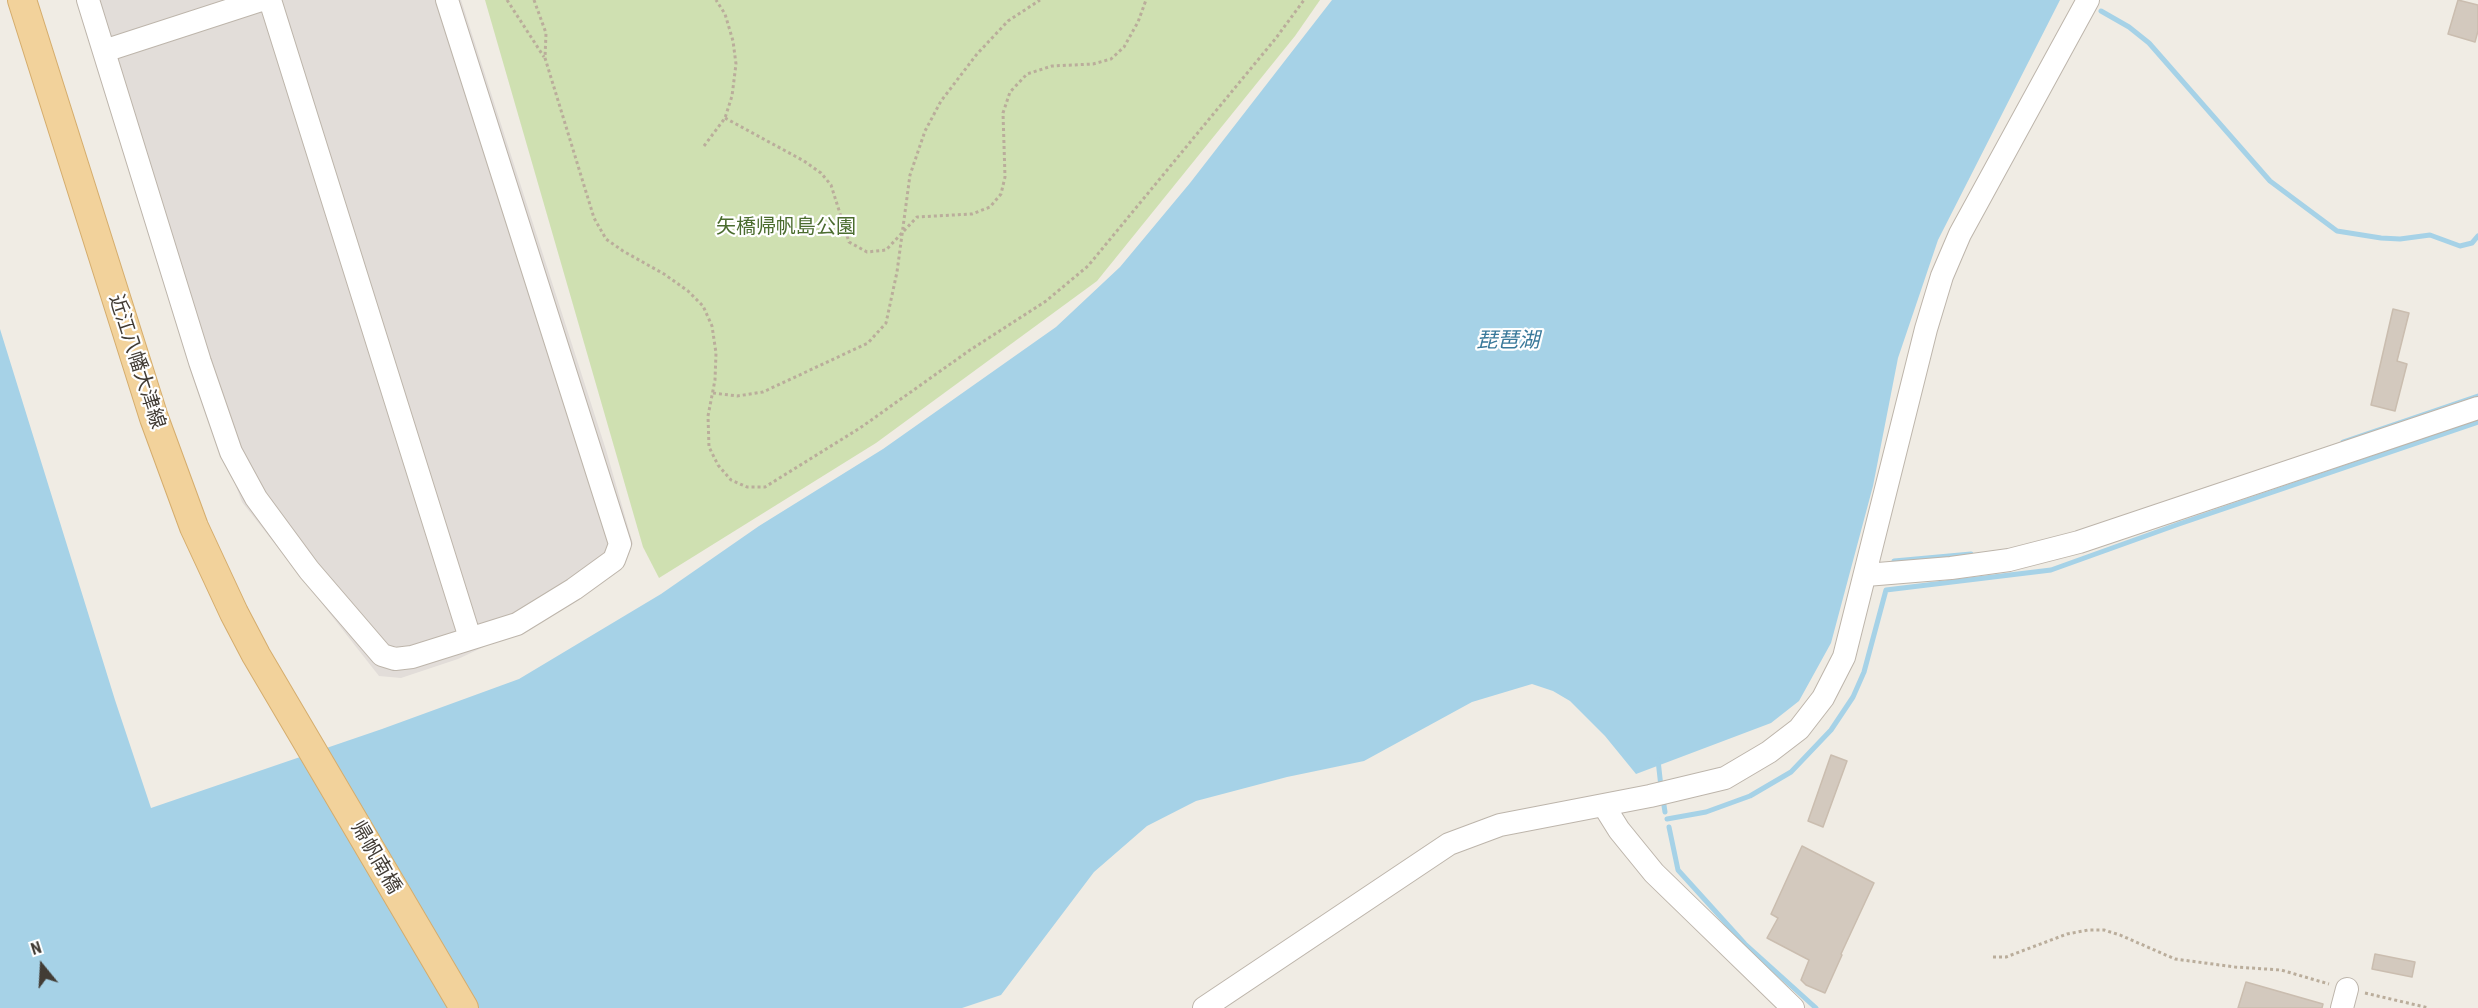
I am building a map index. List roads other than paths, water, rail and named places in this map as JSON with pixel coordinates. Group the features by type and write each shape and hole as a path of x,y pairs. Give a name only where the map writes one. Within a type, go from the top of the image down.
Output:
{"main road":[{"name":"近江八幡大津線","path":"22,0 154,418 176,480 194,527 234,613 287,708"},
{"name":"帰帆南橋","path":"287,708 464,1008"}],"street":[{"path":"88,0 200,362 227,441 256,498 309,570 382,655 395,658 412,657 517,624 574,589 614,560 620,544 447,0"},
{"path":"104,51 261,0"},
{"path":"270,0 470,639"},
{"path":"1204,1008 1449,844 1500,825 1604,806 1725,778 1769,752 1799,729 1823,698 1844,657 1926,329 1942,276 1960,234 2088,0"},
{"path":"1866,575 1952,568 2009,560 2069,545 2478,408"},
{"path":"1604,806 1619,830 1654,873 1793,1008"}],"water":[{"name":"琵琶湖","path":"1332,0 2060,0 1938,240 1898,358 1873,486 1831,643 1799,701 1771,723 1636,774 1605,736 1570,701 1553,691 1532,684 1472,702 1364,761 1287,777 1196,801 1147,826 1094,872 1001,995 962,1008 0,1008 0,329 115,700 151,808 382,729 519,679 661,594 759,526 883,449 1056,327 1120,267 1190,183"}],"waterway":[{"path":"2101,11 2129,27 2149,43 2270,181 2337,231 2400,239 2430,235 2460,246 2472,243 2478,236"},
{"path":"2343,442 2478,396"},
{"path":"1667,819 1706,812 1750,796 1791,772 1831,730 1853,697 1864,672 1886,590 2051,570 2478,422"},
{"path":"1894,561 1971,554"},
{"path":"1658,760 1661,787"},
{"path":"1663,799 1665,812"},
{"path":"1669,827 1678,870 1745,944 1816,1008"}],"park label":[{"name":"矢橋帰帆島公園","path":"786,228"}]}
